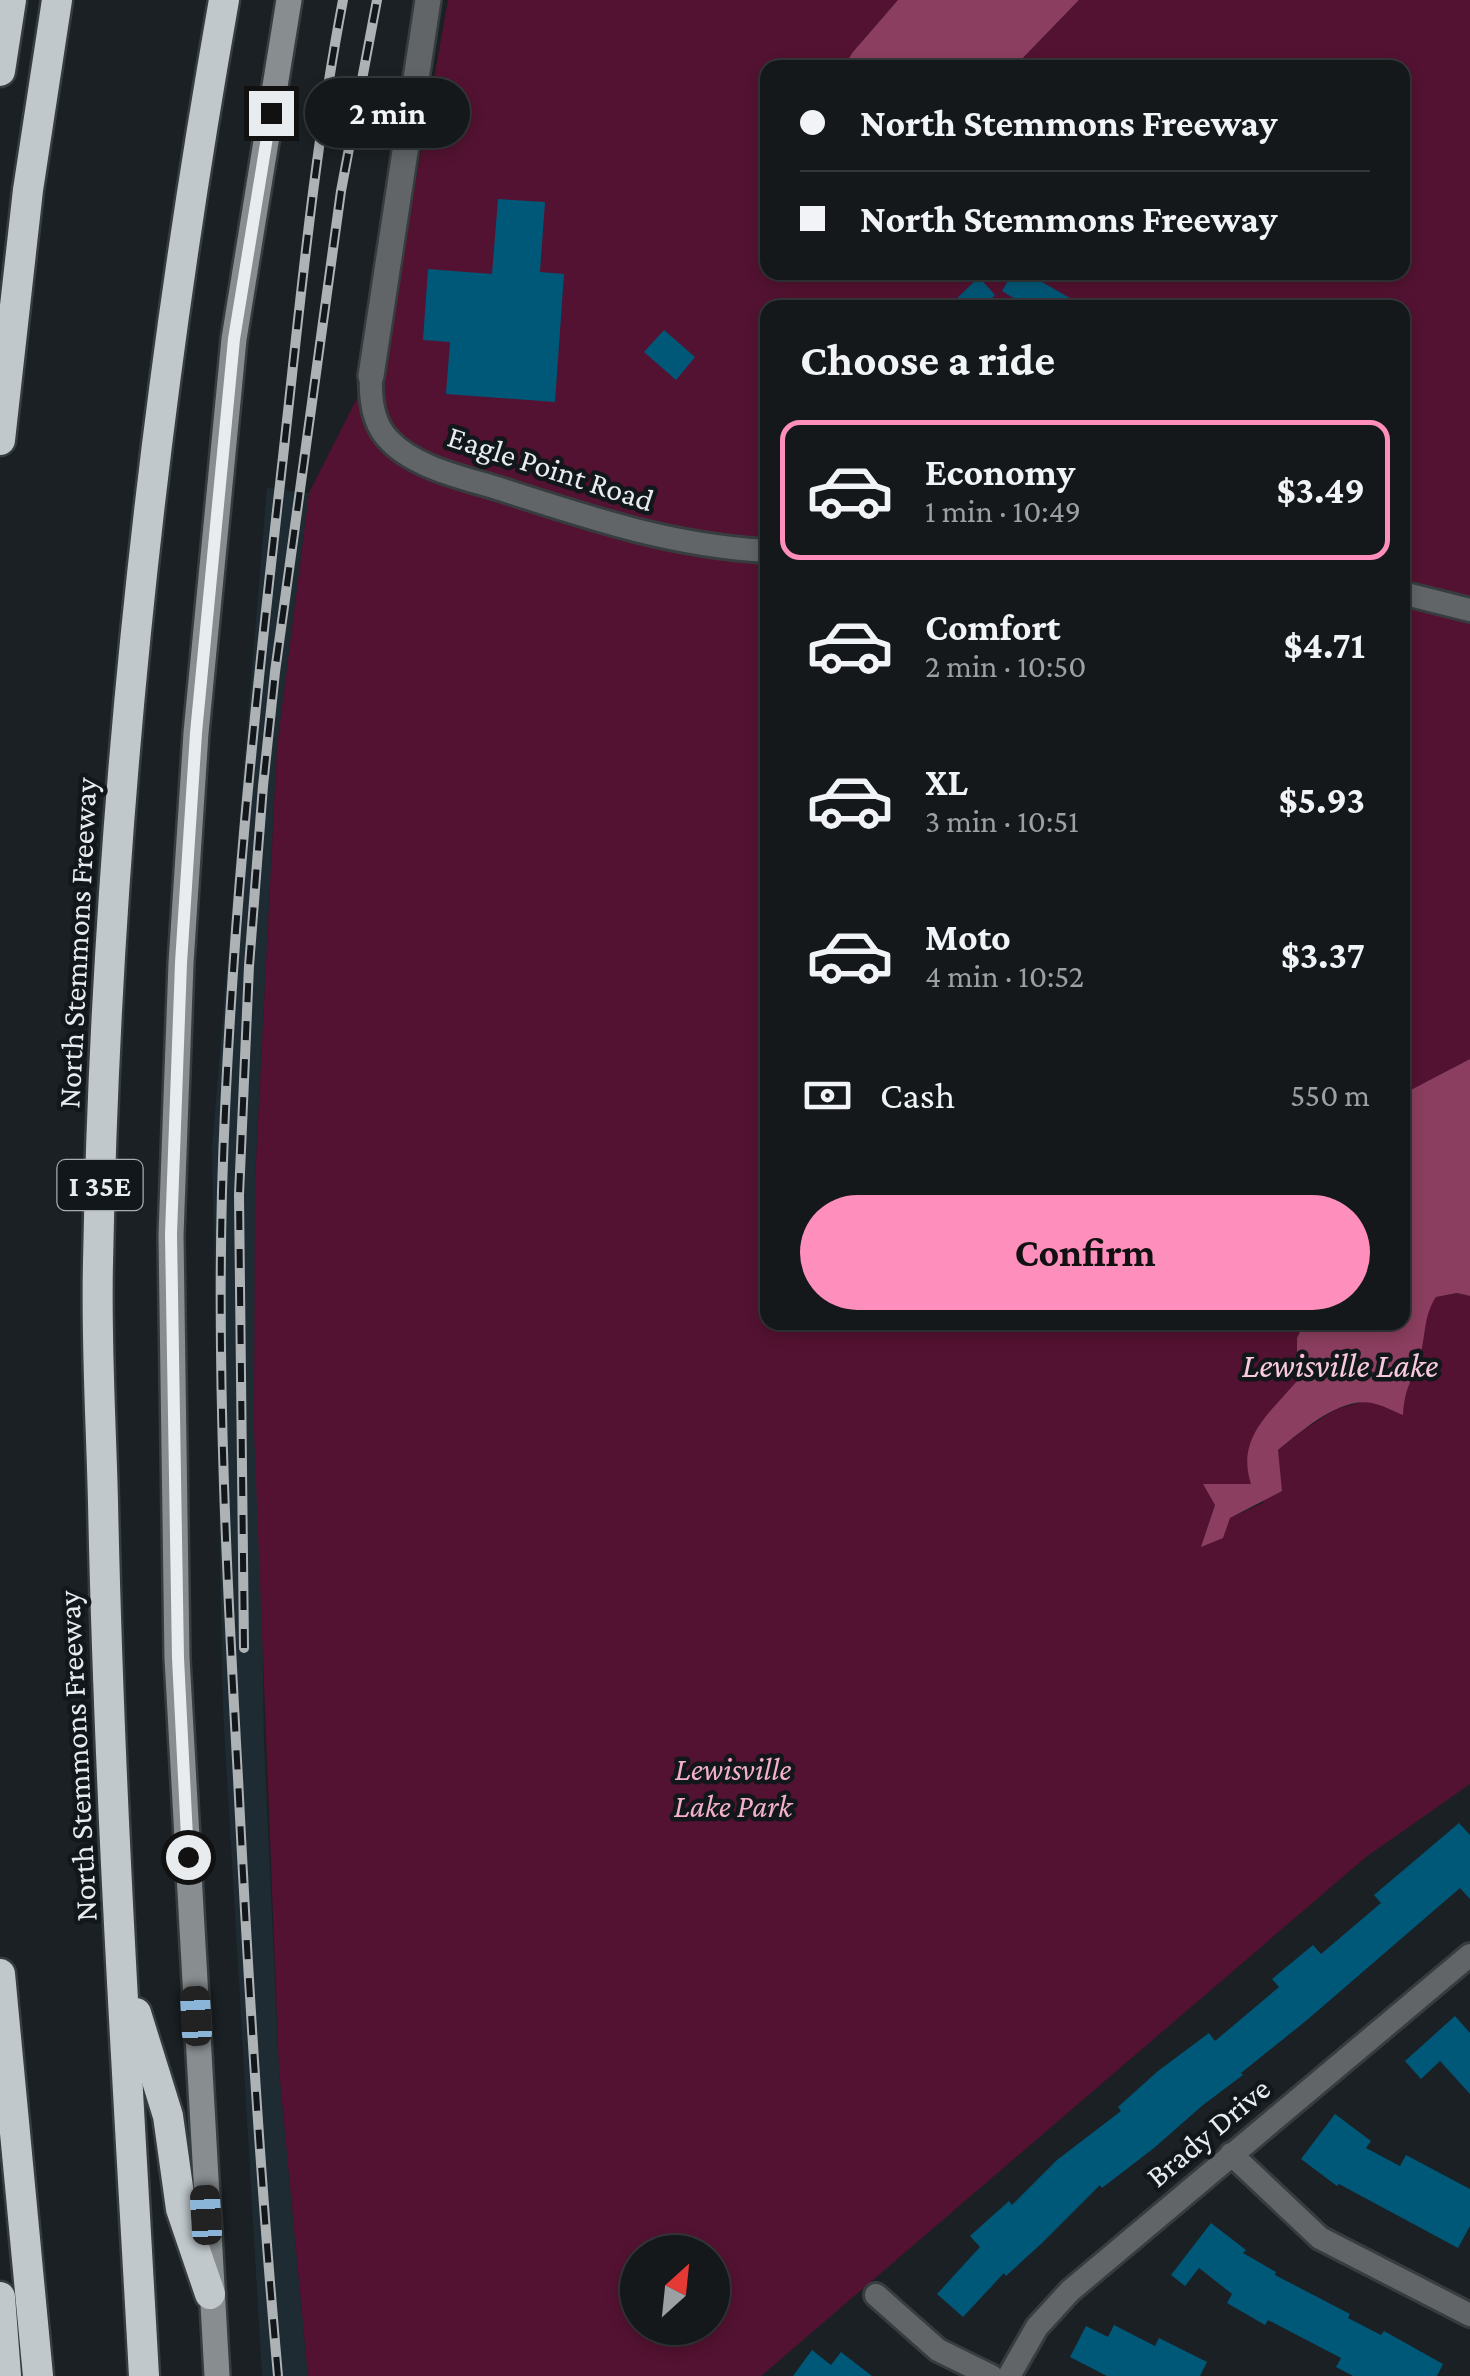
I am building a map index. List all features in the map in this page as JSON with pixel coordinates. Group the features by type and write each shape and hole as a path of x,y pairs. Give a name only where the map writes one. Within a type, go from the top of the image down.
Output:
{"highway":[{"path":"0,71 12,0"},
{"path":"0,440 28,190 58,0"},
{"name":"North Stemmons Freeway","path":"144,2376 106,1661 98,1269 105,1035 140,563 181,254 224,0"},
{"path":"122,1972 168,2116 181,2210 210,2294"},
{"path":"0,1974 38,2376"},
{"path":"0,2297 6,2376"}],"main road":[{"path":"217,2376 178,1658 171,1234 181,963 196,733 234,339 289,0"}],"street":[{"path":"371,376 428,0"},
{"name":"Eagle Point Road","path":"371,376 372,406 386,438 399,450 444,471 633,532 760,550"},
{"path":"1410,595 1470,610"},
{"name":"Brady Drive","path":"1009,2376 1046,2314 1470,1955"},
{"path":"1231,2154 1320,2238 1470,2315"},
{"path":"876,2295 938,2350 991,2376"}],"shaded area":[{"path":"267,488 309,493 277,748 255,1181 264,1740 279,2069 308,2376 262,2376 223,1709 212,1148"}],"green space":[{"name":"Lewisville Lake Park","path":"448,0 898,0 848,60 760,60 760,280 1410,280 1410,60 1021,60 1079,0 1470,0 1470,1059 1410,1090 1410,300 760,300 760,1330 1301,1330 1297,1338 1297,1381 1264,1420 1252,1485 1215,1505 1202,1545 1230,1518 1263,1503 1278,1450 1302,1431 1336,1409 1405,1391 1419,1359 1428,1309 1435,1297 1457,1293 1470,1296 1470,1784 1366,1857 761,2376 308,2376 279,2069 254,1428 255,1182 277,748 309,493 388,337"}],"water":[{"path":"898,0 1079,0 1021,60 848,60"},
{"name":"Lewisville Lake","path":"1470,1059 1470,1296 1457,1293 1436,1297 1432,1304 1403,1415 1376,1404 1359,1403 1322,1417 1278,1450 1282,1491 1230,1518 1223,1538 1201,1547 1215,1505 1203,1484 1251,1484 1248,1453 1252,1440 1266,1416 1297,1381 1297,1338 1301,1330 1410,1330 1410,1090"}],"building":[{"path":"498,199 545,202 540,272 564,274 555,402 446,394 450,342 423,340 428,269 492,274"},
{"path":"976,280 982,280 995,295 990,300 955,300"},
{"path":"1008,280 1039,280 1073,300 1017,300 1002,291"},
{"path":"664,330 695,357 676,380 644,352"},
{"path":"1459,1823 1470,1835 1470,1899 1460,1888 1243,2075 1102,2188 1100,2185 1041,2244 1006,2276 1004,2273 963,2317 937,2294 980,2247 970,2236 1009,2201 1012,2205 1057,2160 1121,2111 1118,2107 1158,2071 1209,2033 1215,2041 1279,1987 1272,1979 1313,1945 1321,1954 1381,1903 1374,1895"},
{"path":"1455,2016 1470,2033 1470,2094 1440,2061 1421,2079 1405,2061"},
{"path":"1335,2114 1371,2141 1366,2148 1400,2166 1406,2155 1470,2189 1470,2226 1458,2248 1337,2186 1301,2159"},
{"path":"1211,2223 1246,2250 1243,2253 1276,2272 1275,2275 1350,2314 1348,2318 1381,2335 1384,2331 1443,2364 1437,2376 1353,2376 1336,2367 1341,2358 1268,2320 1265,2325 1227,2303 1232,2294 1199,2268 1185,2286 1171,2275"},
{"path":"1114,2325 1155,2346 1159,2338 1207,2362 1200,2376 1107,2376 1070,2357 1086,2326 1108,2337"},
{"path":"812,2350 831,2365 841,2352 872,2376 793,2376"}],"railway":[{"path":"278,2376 255,2077 230,1632 222,1411 222,1191 237,922 261,654 308,237 343,0"},
{"path":"244,1648 239,1195 249,966 263,786 341,191 377,0"}],"route":[{"path":"188,1857 178,1658 171,1234 181,963 196,733 234,339 271,113"}]}
